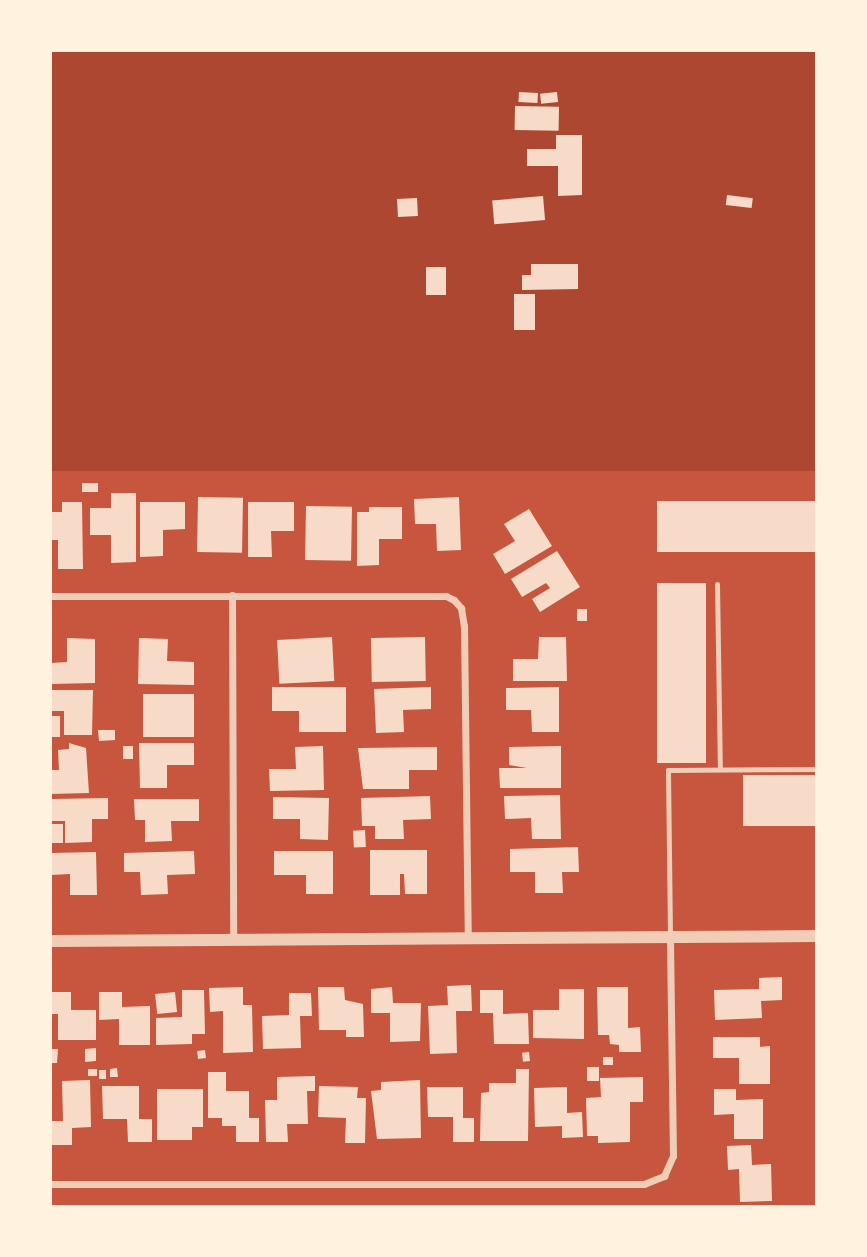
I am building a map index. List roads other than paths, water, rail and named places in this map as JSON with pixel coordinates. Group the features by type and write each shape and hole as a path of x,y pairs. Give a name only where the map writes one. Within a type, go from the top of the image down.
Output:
{"street":[{"path":"232,595 233,940"},
{"path":"51,596 446,596 454,600 461,608 464,626 468,939"},
{"path":"51,941 816,936"},
{"path":"51,1184 644,1184 663,1176 673,1156 670,938"}],"lane":[{"path":"718,583 720,769"},
{"path":"670,938 668,770 816,769"}]}
